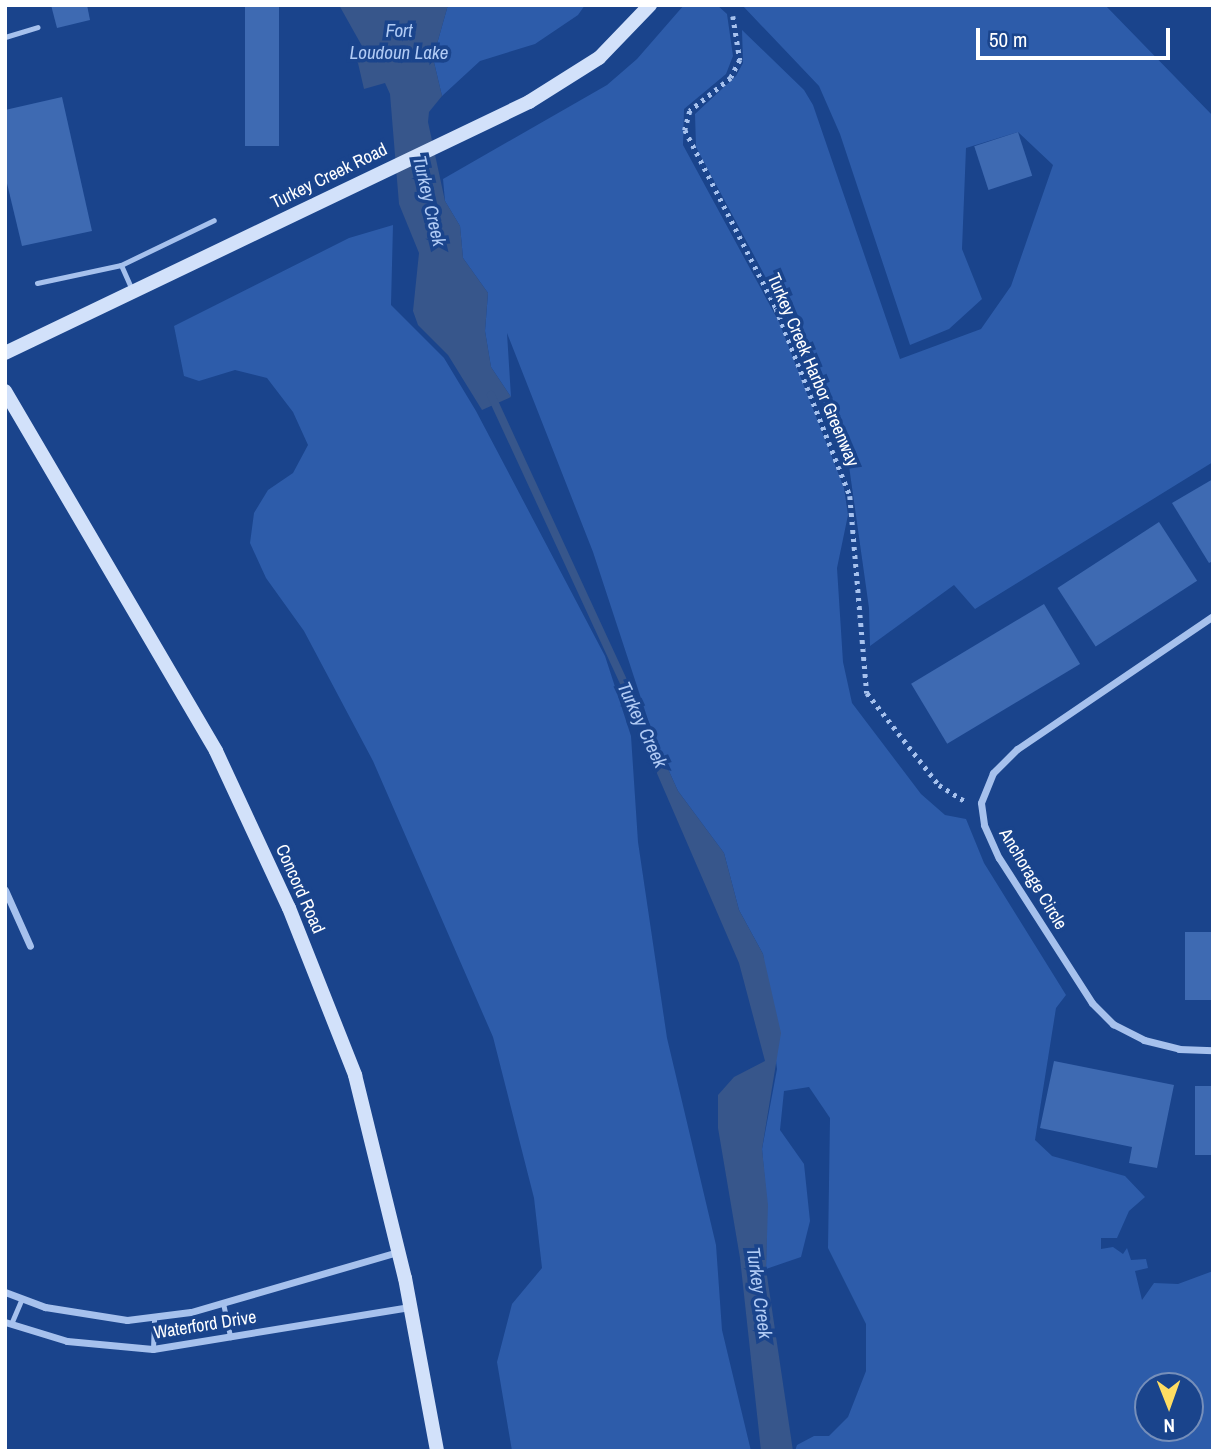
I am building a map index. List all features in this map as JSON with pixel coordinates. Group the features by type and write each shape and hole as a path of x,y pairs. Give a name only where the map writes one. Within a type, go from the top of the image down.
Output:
{"main road":[{"name":"Turkey Creek Road","path":"5,353 529,102 599,58 650,5"},
{"name":"Concord Road","path":"5,391 209,739 289,908 355,1076 399,1252 438,1451"}],"street":[{"path":"981,803 993,773 1017,749 1213,616"},
{"name":"Anchorage Circle","path":"981,803 984,825 999,858 1092,1003 1113,1024 1144,1040 1179,1049 1213,1050"},
{"path":"5,890 30,946"},
{"name":"Waterford Drive","path":"5,1292 91,1317 127,1320 223,1303 399,1252"},
{"name":"Waterford Drive","path":"8,1323 67,1342 153,1349 411,1307"}],"lane":[{"path":"5,37 38,27"},
{"path":"37,283 121,265 214,220"},
{"path":"121,265 134,293"},
{"path":"8,1323 22,1298"},
{"path":"223,1303 230,1337"},
{"path":"153,1349 154,1317"}],"path":[{"name":"Turkey Creek Harbor Greenway","path":"733,16 740,60 731,78 690,111 685,130 776,308 850,495 867,692 939,785 963,801 981,803"}],"shaded area":[{"path":"448,5 585,5 578,15 535,44 480,61 442,96 433,58"},
{"path":"684,5 717,5 727,14 733,56 726,74 684,109 683,145 779,322 844,488 848,515 837,568 843,662 852,703 921,794 945,815 966,819 984,863 1066,995 1056,1008 1035,1140 1052,1156 1125,1176 1145,1197 1129,1211 1117,1238 1101,1238 1101,1249 1113,1247 1123,1254 1127,1248 1131,1260 1146,1259 1148,1268 1135,1271 1142,1300 1154,1283 1178,1284 1213,1271 1213,1451 795,1451 797,1445 814,1436 829,1436 848,1417 866,1371 866,1324 828,1248 830,1118 809,1087 784,1091 780,1130 804,1164 810,1221 801,1257 766,1269 767,1205 762,1149 777,1069 763,954 739,910 724,853 678,791 654,738 593,552 507,333 511,397 491,367 485,331 488,293 463,258 460,226 445,201 443,179 607,85 637,59"},
{"path":"742,5 1105,5 1213,116 1213,462 975,609 954,585 870,646 869,608 849,466 796,334 696,147 695,114 736,76 743,63 742,30 804,90 813,105 900,359 981,329 1011,286 1053,165 1018,132 966,148 962,249 982,299 949,329 910,345 840,134 819,86"},
{"path":"393,225 391,305 444,358 476,411 605,656 631,736 638,842 667,1038 716,1245 722,1330 751,1451 512,1451 497,1362 512,1304 542,1268 534,1198 493,1037 373,761 304,631 266,578 250,543 254,513 268,490 293,473 308,445 293,412 267,378 235,370 199,381 184,376 174,326 349,238"}],"water":[{"name":"Fort Loudoun Lake","path":"339,5 448,5 433,58 442,96 429,112 428,122 445,201 460,226 463,258 488,293 485,331 491,367 511,397 482,410 448,355 418,325 413,311 419,253 399,204 390,94 385,83 364,89 358,63 351,55 362,46"},
{"path":"654,738 678,791 724,853 739,910 763,954 781,1033 762,1149 768,1205 766,1269 793,1451 761,1451 740,1258 718,1128 718,1095 734,1077 765,1061 739,963 646,748"}],"building":[{"path":"51,5 87,5 90,20 57,28"},
{"path":"245,5 279,5 279,146 245,146"},
{"path":"62,97 92,231 22,246 5,175 5,110"},
{"path":"1018,132 1032,176 988,190 974,146"},
{"path":"1213,479 1213,561 1209,563 1172,503"},
{"path":"1159,522 1197,581 1096,647 1058,588"},
{"path":"1044,604 1080,664 947,744 911,684"},
{"path":"1185,932 1213,932 1213,1000 1185,1000"},
{"path":"1054,1061 1174,1085 1157,1168 1129,1163 1132,1147 1040,1128"},
{"path":"1195,1086 1213,1086 1213,1155 1195,1155"}],"waterway":[{"name":"Turkey Creek","path":"491,395 656,752"}]}
